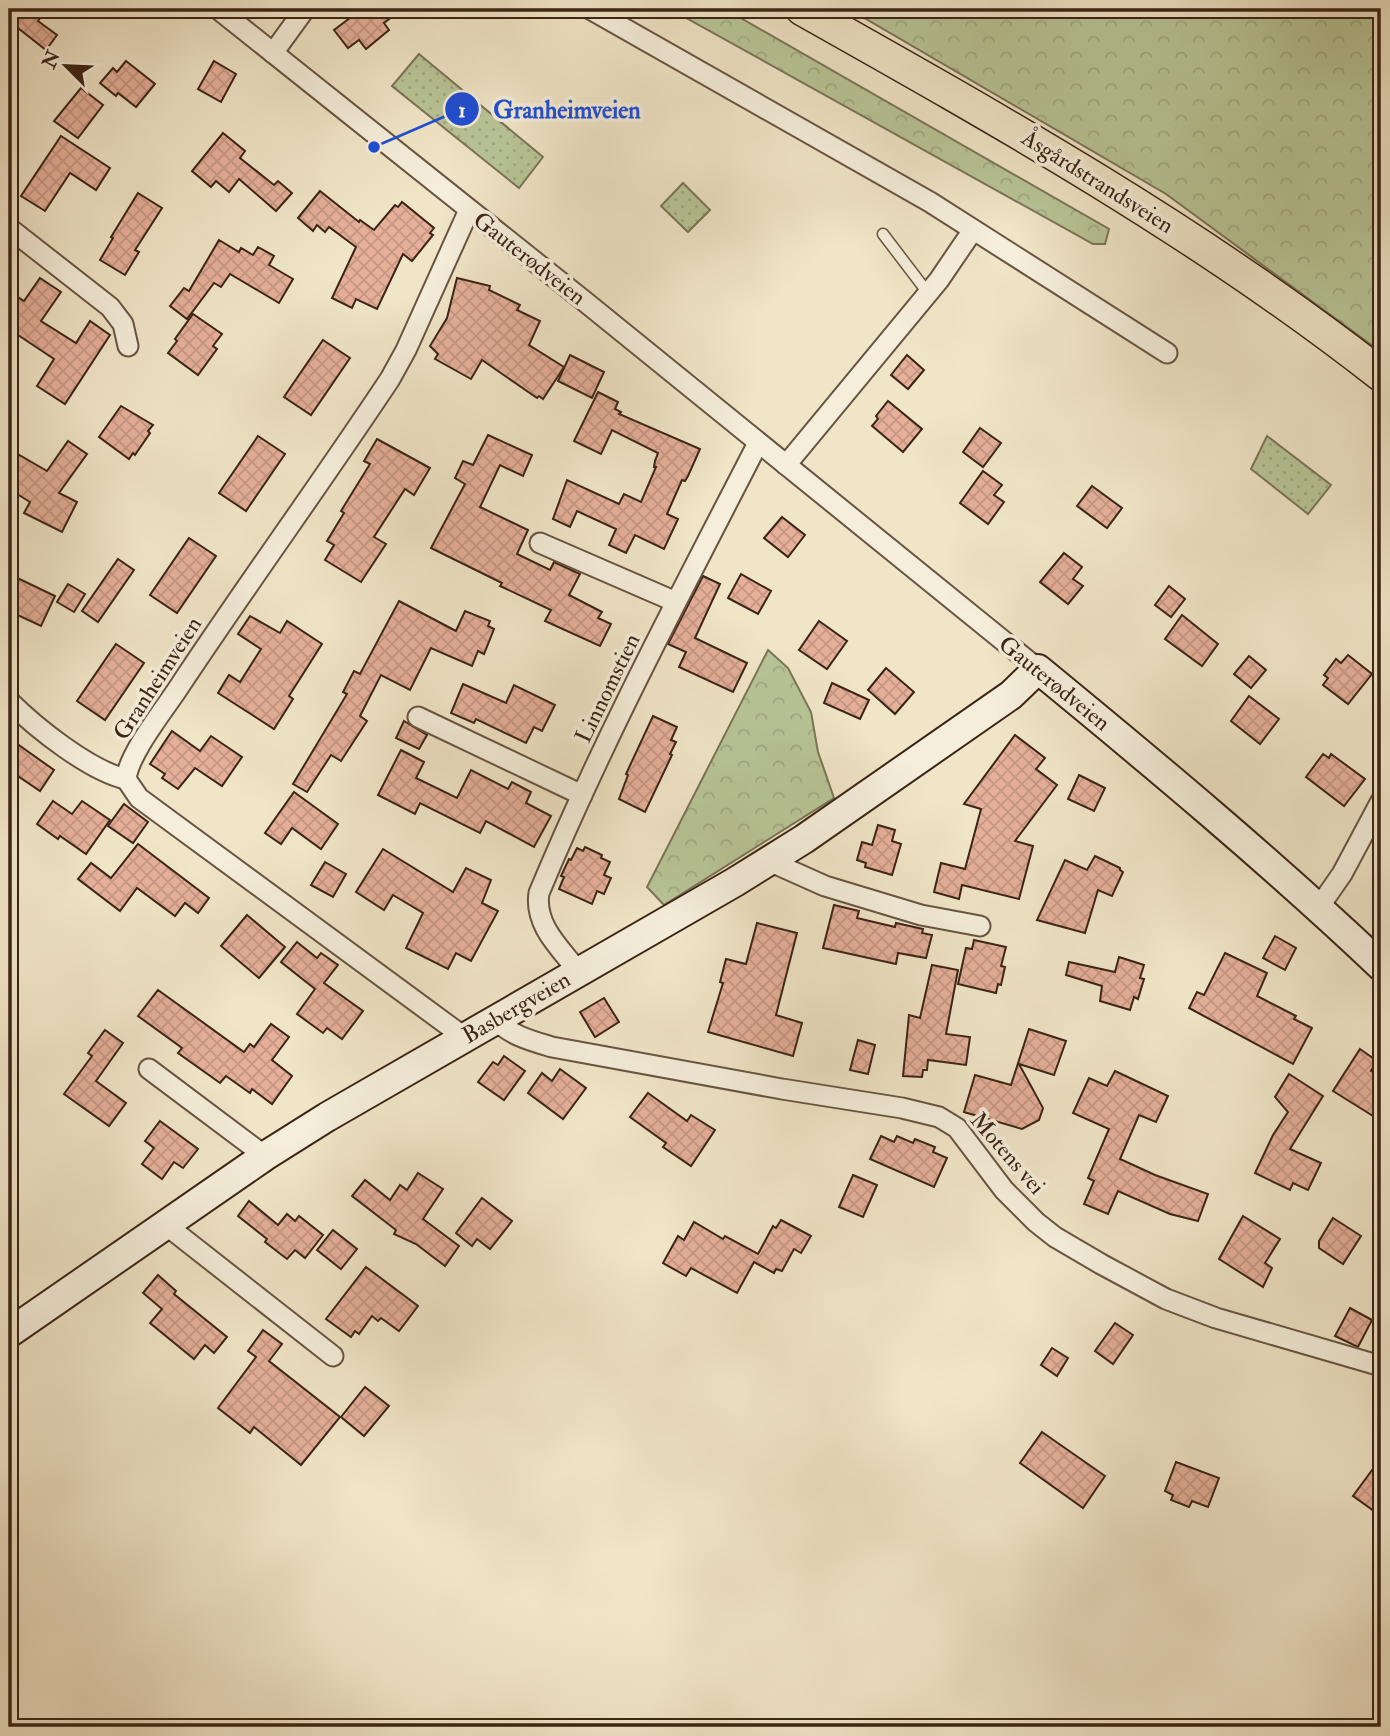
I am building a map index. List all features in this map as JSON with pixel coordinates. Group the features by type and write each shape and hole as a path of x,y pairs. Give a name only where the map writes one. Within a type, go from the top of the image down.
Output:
{"main road":[{"name":"Åsgårdstrandsveien","path":"802,9 997,118 1107,184 1306,317 1381,375"},
{"name":"Basbergveien","path":"9,1334 327,1117 769,861 1011,695 1038,669"},
{"name":"Gauterødveien","path":"1038,669 1151,762 1319,908 1381,966"}],"street":[{"name":"Gauterødveien","path":"218,9 583,300 1038,669"},
{"path":"272,53 305,9"},
{"path":"590,9 930,202 1167,353"},
{"name":"Granheimveien","path":"126,779 128,768 147,735 390,379 406,350 469,210"},
{"path":"9,228 110,307 123,324 128,346"},
{"path":"786,465 928,293 973,230"},
{"name":"Linnomstien","path":"578,971 544,927 537,904 547,874 582,795 676,602 758,443"},
{"path":"540,543 676,602"},
{"name":"Granheimveien","path":"9,701 27,719 87,762 108,775 126,779 139,798 464,1037"},
{"path":"418,717 582,795"},
{"path":"1319,908 1342,874 1381,801"},
{"path":"769,861 825,886 921,915 980,926"},
{"name":"Motens vei","path":"495,1019 502,1027 552,1047 902,1108 939,1117 957,1128 1004,1190 1036,1222 1055,1237 1101,1264 1166,1299 1216,1318 1381,1366"},
{"path":"149,1069 265,1157"},
{"path":"166,1225 333,1356"}],"lane":[{"path":"883,234 928,293"}],"green space":[{"path":"670,9 725,9 1109,229 1105,244 1093,244"},
{"path":"849,9 1381,9 1381,352 1166,194"},
{"path":"419,54 543,157 519,188 392,86"},
{"path":"683,183 710,210 688,232 661,206"},
{"path":"1267,436 1331,485 1308,514 1251,469"},
{"path":"768,650 788,668 811,712 818,752 834,798 664,905 647,887"}],"building":[{"path":"17,9 47,9 38,21 57,35 46,50 9,21"},
{"path":"362,9 402,9 384,23 389,30 366,49 359,40 348,48 334,30"},
{"path":"126,61 155,84 136,107 100,83 113,68 117,72"},
{"path":"214,61 236,74 221,102 198,89"},
{"path":"81,88 103,105 78,138 54,121"},
{"path":"223,133 245,151 240,158 274,185 278,181 292,193 276,211 239,179 229,192 216,181 211,187 192,171"},
{"path":"61,136 110,168 96,190 70,173 45,211 21,196"},
{"path":"320,191 359,222 360,220 374,230 395,205 398,207 402,202 434,228 430,233 433,235 412,261 403,254 377,309 356,299 352,308 332,298 356,247 329,227 325,232 317,225 313,231 298,218"},
{"path":"138,193 162,208 135,250 139,252 125,275 100,260"},
{"path":"219,240 239,252 241,248 253,255 258,247 274,256 269,265 293,279 279,303 230,274 221,287 214,283 187,319 170,306 184,288 189,291"},
{"path":"40,278 61,292 41,321 76,343 90,321 110,335 65,404 37,386 54,359 9,329 9,291 24,301"},
{"path":"457,278 490,286 489,290 520,305 517,310 540,321 529,345 564,367 543,399 539,396 537,398 482,360 471,379 435,359 438,354 430,346 447,318"},
{"path":"193,314 222,334 213,346 217,349 198,375 168,353"},
{"path":"323,340 350,358 311,415 284,397"},
{"path":"570,355 604,372 592,398 558,381"},
{"path":"907,355 924,370 908,389 891,375"},
{"path":"598,392 618,402 615,409 621,412 619,414 700,449 667,514 678,519 664,549 635,535 626,553 609,545 616,529 577,511 570,527 553,519 567,480 619,504 624,494 641,502 656,467 658,453 612,430 601,454 574,441"},
{"path":"888,401 922,429 903,452 872,426"},
{"path":"121,406 153,425 135,455 133,453 129,459 99,437"},
{"path":"980,428 1001,443 983,467 963,452"},
{"path":"488,435 532,455 523,476 500,465 480,507 528,530 517,554 550,570 554,562 580,574 569,595 602,612 598,618 611,624 600,646 545,621 551,610 431,548 465,484 455,478 463,461 473,465"},
{"path":"258,436 285,454 246,511 219,493"},
{"path":"377,439 430,468 414,495 405,489 374,537 386,544 361,582 325,560 334,545 327,541 344,513 341,511 370,464 364,461"},
{"path":"68,441 87,454 59,493 77,502 62,532 24,513 30,502 9,489 9,449 47,471"},
{"path":"983,471 1002,485 994,495 1004,502 988,524 960,503"},
{"path":"1092,486 1122,508 1107,528 1077,506"},
{"path":"782,517 805,535 788,557 764,538"},
{"path":"189,538 216,556 177,613 150,595"},
{"path":"1064,553 1082,567 1073,579 1083,586 1068,604 1040,582"},
{"path":"118,559 134,570 98,622 82,611"},
{"path":"9,574 55,596 41,626 9,611"},
{"path":"741,574 771,591 758,614 728,598"},
{"path":"703,576 720,584 695,638 747,663 733,692 679,667 686,652 668,644"},
{"path":"68,584 85,594 74,612 57,602"},
{"path":"1169,586 1185,599 1171,617 1155,605"},
{"path":"399,601 456,631 465,611 490,621 488,626 494,629 484,654 478,651 472,666 431,648 410,690 381,675 360,716 367,721 341,761 331,755 307,792 293,784 347,694 343,692 354,671 360,674"},
{"path":"1182,615 1218,644 1202,666 1165,639"},
{"path":"250,616 280,633 287,621 322,644 289,696 293,699 274,729 218,693 229,675 240,682 261,649 238,634"},
{"path":"819,621 847,641 827,669 799,650"},
{"path":"116,644 144,663 105,720 77,701"},
{"path":"1348,655 1372,674 1348,704 1323,685 1328,678 1324,675 1336,659 1341,663"},
{"path":"1249,656 1266,670 1251,688 1234,674"},
{"path":"886,668 914,692 895,714 868,690"},
{"path":"832,683 869,700 860,719 824,703"},
{"path":"463,684 506,703 514,685 555,705 542,731 534,727 526,743 476,719 474,723 451,713"},
{"path":"1249,696 1279,719 1260,744 1231,721"},
{"path":"653,716 677,727 671,740 676,742 645,812 619,799 628,775 626,774"},
{"path":"404,721 427,735 419,749 396,738"},
{"path":"172,731 200,751 211,736 242,757 222,786 195,768 178,789 162,778 165,774 150,764"},
{"path":"1015,735 1045,758 1036,769 1057,785 1015,841 1033,846 1019,899 962,885 959,899 934,892 941,863 965,869 981,809 964,804"},
{"path":"9,738 54,770 40,791 9,770"},
{"path":"401,750 424,762 416,778 457,798 471,770 508,789 512,782 531,792 526,803 551,816 534,847 486,821 480,833 420,803 415,814 378,795"},
{"path":"1323,754 1329,758 1331,754 1365,779 1344,806 1306,777"},
{"path":"1079,775 1105,788 1094,811 1068,799"},
{"path":"294,792 338,824 321,849 292,828 281,844 265,833"},
{"path":"53,801 72,814 82,801 110,820 86,854 37,824"},
{"path":"124,804 148,822 133,843 108,826"},
{"path":"878,825 895,830 892,841 901,844 892,875 865,867 866,863 857,860 862,842 872,845"},
{"path":"138,844 209,898 198,913 185,903 175,916 137,888 120,911 78,879 91,863 111,878"},
{"path":"585,847 610,862 604,875 611,878 604,894 597,891 592,904 559,889 564,877 561,876 569,859 571,860 577,848 583,851"},
{"path":"383,849 453,892 466,868 491,880 482,903 498,911 471,961 456,953 448,969 406,948 423,913 393,895 384,910 356,892"},
{"path":"1095,856 1123,872 1112,896 1098,890 1085,933 1037,920 1065,860 1087,870"},
{"path":"325,862 346,874 333,897 311,885"},
{"path":"834,905 859,911 857,918 895,927 896,923 923,929 922,933 932,935 926,958 898,953 896,964 823,948"},
{"path":"247,915 285,947 259,978 221,946"},
{"path":"757,923 797,933 776,1015 802,1023 793,1056 708,1032 723,983 720,982 726,959 746,964"},
{"path":"1275,936 1296,948 1285,970 1263,958"},
{"path":"974,940 1006,947 1001,966 1005,967 1001,985 998,984 996,993 958,984 966,948 972,949"},
{"path":"297,942 317,958 321,953 338,965 324,983 363,1011 342,1039 327,1028 323,1033 297,1014 315,989 281,962"},
{"path":"1225,953 1267,973 1257,996 1296,1016 1294,1019 1312,1028 1293,1064 1189,1008 1197,992 1204,995"},
{"path":"1119,957 1144,965 1140,978 1144,979 1138,999 1134,997 1130,1010 1100,1001 1102,986 1066,975 1069,962 1115,972"},
{"path":"932,965 958,970 946,1034 970,1037 966,1065 928,1060 927,1070 923,1070 922,1077 903,1076 909,1015 920,1018"},
{"path":"158,990 244,1052 250,1044 254,1047 271,1024 289,1037 272,1060 292,1076 272,1104 252,1089 250,1093 226,1076 220,1083 178,1053 182,1048 138,1016"},
{"path":"604,998 619,1022 595,1037 580,1012"},
{"path":"1029,1029 1066,1041 1054,1075 1019,1064 1043,1108 1039,1120 1022,1129 964,1112 975,1075 1011,1085"},
{"path":"105,1030 123,1043 96,1081 126,1103 109,1126 64,1094 92,1056 88,1053"},
{"path":"858,1040 875,1045 868,1074 850,1070"},
{"path":"1360,1049 1377,1061 1371,1071 1381,1077 1381,1121 1333,1091"},
{"path":"504,1056 525,1071 504,1100 478,1082 493,1062 498,1065"},
{"path":"560,1069 586,1088 563,1119 528,1093 542,1073 552,1081"},
{"path":"1115,1071 1168,1096 1156,1122 1139,1115 1120,1159 1208,1194 1198,1221 1170,1214 1118,1191 1108,1214 1084,1204 1094,1181 1088,1178 1109,1129 1073,1113 1089,1078 1107,1086"},
{"path":"1289,1074 1323,1096 1290,1149 1321,1163 1308,1190 1293,1183 1290,1190 1255,1173 1273,1135 1288,1112 1275,1097"},
{"path":"648,1093 687,1121 691,1115 715,1130 691,1166 663,1147 666,1143 630,1117"},
{"path":"160,1121 198,1149 183,1168 174,1162 162,1179 142,1164 154,1148 145,1141"},
{"path":"881,1136 894,1142 897,1136 913,1143 915,1139 935,1147 933,1152 947,1158 934,1187 870,1159"},
{"path":"418,1173 443,1189 423,1219 459,1246 445,1266 416,1244 394,1234 396,1230 352,1196 365,1180 390,1200 400,1185 407,1190"},
{"path":"853,1175 877,1185 863,1217 839,1207"},
{"path":"482,1198 512,1221 490,1249 477,1239 472,1246 456,1233"},
{"path":"249,1201 278,1225 287,1214 295,1221 299,1216 323,1235 305,1258 295,1250 287,1259 238,1216"},
{"path":"1243,1216 1280,1239 1265,1263 1272,1268 1263,1287 1219,1259"},
{"path":"1333,1218 1361,1236 1343,1264 1319,1248 1319,1241"},
{"path":"781,1220 811,1236 801,1253 794,1249 782,1271 776,1269 774,1273 754,1262 737,1293 691,1268 686,1276 663,1263 678,1236 684,1240 694,1222 723,1239 725,1236 758,1254 773,1226 776,1228"},
{"path":"333,1230 357,1249 341,1269 317,1250"},
{"path":"366,1267 418,1306 399,1331 381,1318 378,1321 372,1316 359,1334 355,1331 351,1337 326,1319"},
{"path":"158,1275 176,1291 174,1294 227,1337 214,1353 205,1345 194,1359 150,1323 162,1309 143,1293"},
{"path":"1350,1308 1372,1320 1358,1347 1335,1336"},
{"path":"1115,1323 1133,1335 1113,1364 1095,1351"},
{"path":"263,1330 282,1344 269,1361 340,1417 301,1465 254,1427 250,1433 218,1408 256,1357 248,1351"},
{"path":"1052,1348 1068,1358 1057,1376 1041,1365"},
{"path":"365,1387 389,1406 364,1436 341,1417"},
{"path":"1042,1432 1105,1476 1083,1508 1020,1463"},
{"path":"1381,1458 1381,1516 1353,1496"},
{"path":"1176,1462 1219,1478 1208,1507 1192,1501 1189,1507 1171,1500 1173,1495 1165,1491"}],"place":[{"name":"Granheimveien","path":"374,147"}]}
